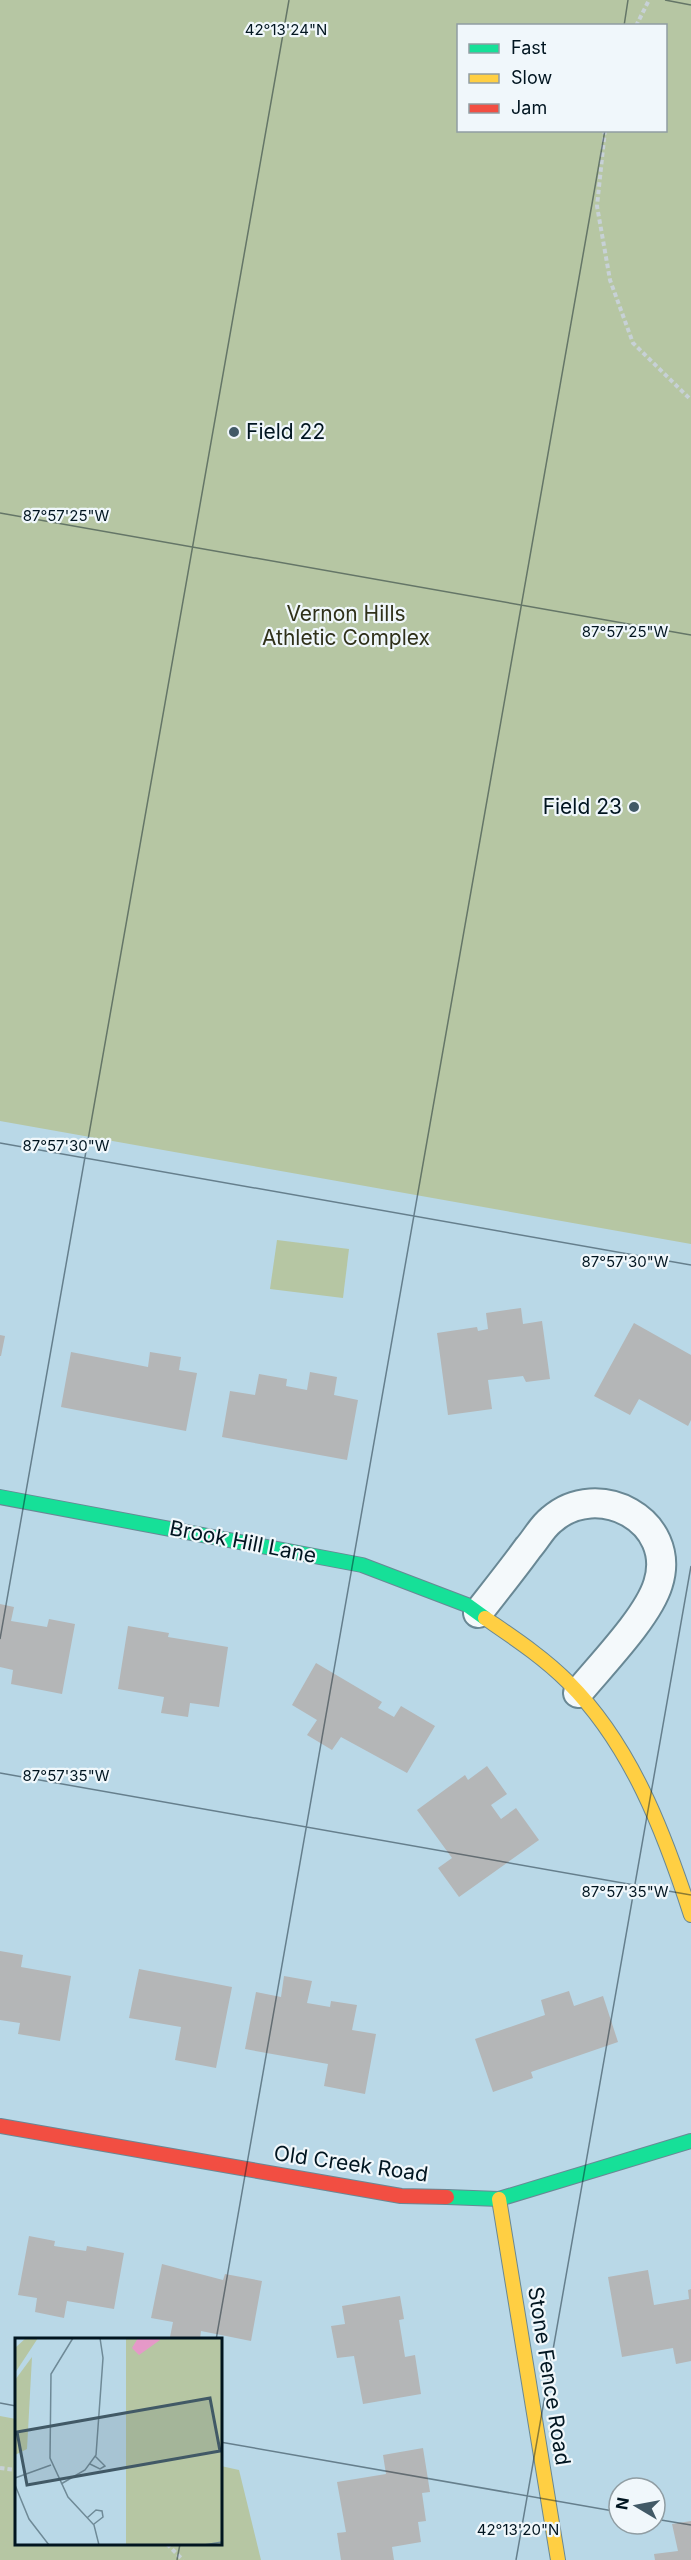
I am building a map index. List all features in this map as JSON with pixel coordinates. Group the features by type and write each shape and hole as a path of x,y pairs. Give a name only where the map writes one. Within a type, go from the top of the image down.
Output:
{"street":[{"name":"Brook Hill Lane","path":"0,1497 362,1564 467,1605 531,1650 578,1693 594,1712 636,1777 668,1845 691,1915"},
{"path":"478,1613 550,1520 569,1508 589,1502 609,1503 629,1511 645,1524 656,1541 661,1561 659,1582 651,1601 578,1693"},
{"name":"Old Creek Road","path":"0,2127 401,2196 499,2199 691,2140"},
{"name":"Stone Fence Road","path":"499,2199 558,2560"}],"path":[{"path":"637,24 649,0"},
{"path":"605,132 597,206 610,280 633,343 691,400"},
{"path":"0,2468 15,2470"},
{"path":"168,2545 183,2560"}],"green space":[{"name":"Vernon Hills Athletic Complex","path":"0,0 691,0 691,1244 0,1121"},
{"path":"277,1240 349,1249 343,1298 270,1289"},
{"path":"0,2416 15,2419 15,2545 222,2545 222,2466 239,2470 261,2560 0,2560"}],"building":[{"path":"521,1308 523,1324 542,1321 550,1379 526,1382 523,1376 488,1380 492,1409 448,1415 437,1333 477,1327 478,1331 488,1329 486,1313"},
{"path":"634,1323 691,1355 691,1420 688,1426 639,1399 630,1415 594,1396"},
{"path":"0,1335 5,1336 1,1356 0,1356"},
{"path":"71,1352 148,1367 150,1352 181,1357 179,1370 197,1373 186,1431 61,1407"},
{"path":"310,1372 337,1377 334,1395 358,1400 347,1460 222,1437 230,1391 255,1395 259,1374 287,1379 286,1386 307,1390"},
{"path":"0,1604 14,1607 11,1621 47,1627 49,1619 75,1624 62,1694 11,1684 13,1670 0,1667"},
{"path":"128,1626 169,1633 168,1637 228,1647 219,1707 190,1703 188,1717 161,1713 164,1697 118,1689"},
{"path":"316,1663 382,1702 378,1708 394,1717 401,1706 435,1726 407,1773 341,1737 332,1750 307,1735 317,1720 292,1705"},
{"path":"487,1766 507,1794 491,1805 501,1819 516,1808 539,1840 459,1897 438,1868 452,1858 417,1810 465,1775 468,1780"},
{"path":"0,1951 23,1955 21,1967 71,1976 60,2041 18,2034 20,2023 0,2020"},
{"path":"139,1969 232,1987 216,2068 175,2060 181,2027 129,2018"},
{"path":"284,1976 312,1981 307,2003 330,2007 331,2001 357,2005 352,2030 376,2034 365,2094 324,2086 328,2064 245,2049 256,1992 281,1997"},
{"path":"569,1991 574,2006 603,1996 618,2042 531,2072 533,2078 493,2092 475,2039 545,2015 541,2000"},
{"path":"29,2236 55,2241 54,2246 86,2251 87,2246 124,2253 114,2309 67,2301 64,2318 35,2312 37,2298 18,2295"},
{"path":"162,2264 223,2280 225,2274 262,2281 251,2341 201,2331 200,2338 170,2337 173,2322 151,2318"},
{"path":"648,2270 654,2305 689,2299 688,2290 691,2289 691,2361 676,2364 673,2348 622,2357 608,2277"},
{"path":"400,2296 404,2319 399,2320 405,2357 415,2355 421,2394 363,2404 354,2356 337,2358 331,2326 345,2324 342,2306"},
{"path":"423,2448 430,2492 422,2493 426,2521 418,2522 421,2542 392,2547 394,2560 341,2560 337,2533 346,2532 337,2482 386,2474 383,2455"},
{"path":"691,2521 691,2560 655,2560 654,2554 678,2551 672,2524"}],"traffic: fast":[{"path":"0,1497 362,1565 467,1605 485,1618"},
{"path":"447,2197 499,2199 691,2141"}],"traffic: slow":[{"path":"485,1618 549,1664 568,1682 610,1733 657,1821 691,1915"},
{"path":"499,2199 558,2560"}],"traffic: jam":[{"path":"0,2126 401,2196 447,2197"}],"place":[{"name":"Field 22","path":"234,432"},
{"name":"Field 23","path":"634,807"}]}
